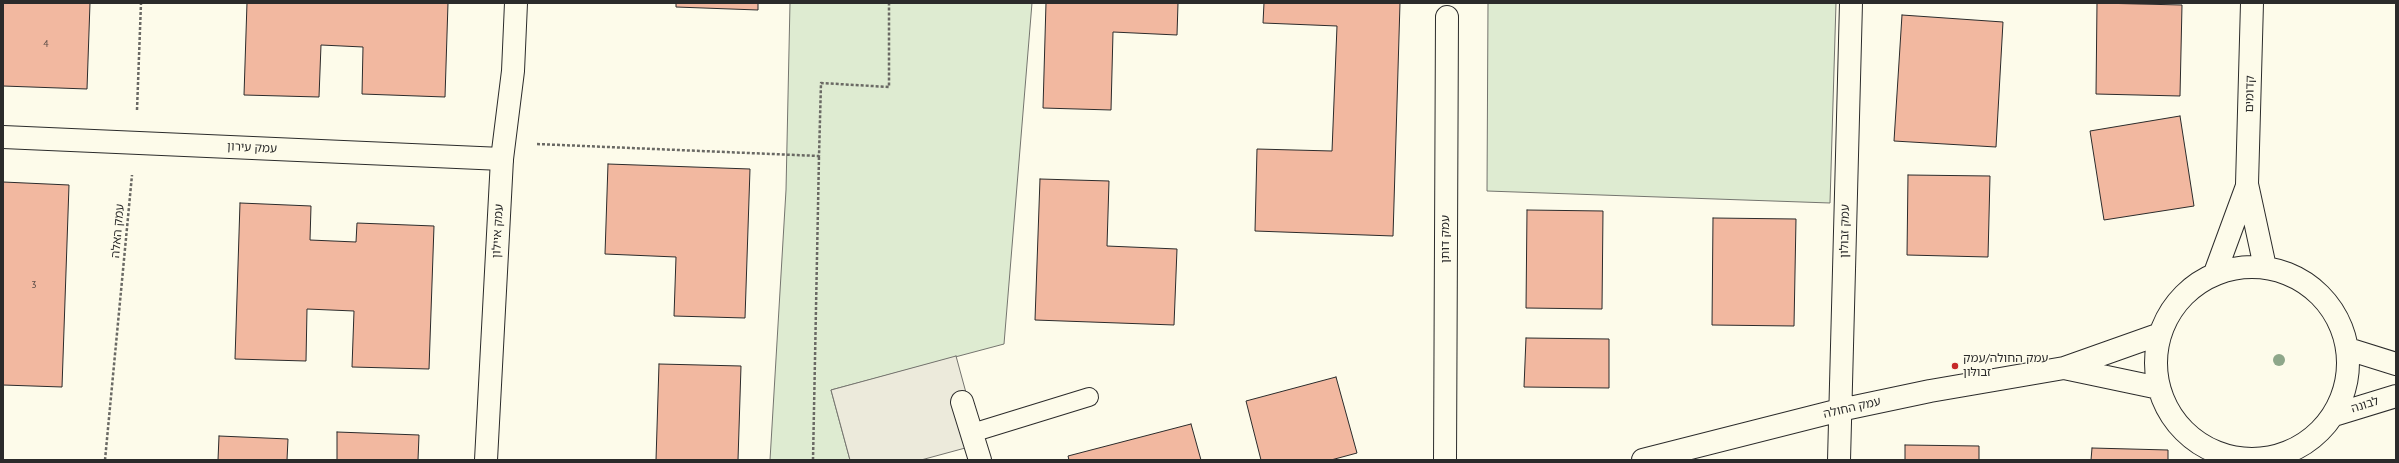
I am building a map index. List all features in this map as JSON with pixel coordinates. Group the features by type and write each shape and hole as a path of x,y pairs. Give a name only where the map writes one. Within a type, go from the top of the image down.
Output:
{"street":[{"name":"עמק איילון","path":"486,460 503,151 513,71 516,3"},
{"name":"עמק זבולון","path":"1839,460 1851,3"},
{"name":"קדומים","path":"2252,3 2247,184 2265,267"},
{"name":"עמק דותן","path":"1445,460 1447,17"},
{"name":"עמק עירון","path":"3,137 135,143 503,151"},
{"name":"קדומים","path":"2215,273 2247,184"},
{"path":"2240,266 2265,267 2295,275 2320,294 2338,318 2348,348 2347,379 2344,394 2334,415 2312,440 2281,458 2255,460 2228,458 2204,447 2184,431 2169,411 2159,388 2156,361 2160,334 2172,308 2191,288 2215,273 2240,266"},
{"name":"עמק החולה","path":"1643,460 1840,410 1930,391 2064,368 2160,334"},
{"path":"2348,348 2396,364"},
{"name":"עמק החולה","path":"2064,368 2159,388"},
{"name":"לבונה","path":"2334,415 2396,396"},
{"path":"962,402 980,460"}],"lane":[{"path":"972,433 1089,397"}],"path":[{"name":"עמק האלה","path":"105,460 135,143 141,3"},
{"path":"812,460 821,83 889,87 889,3"},
{"path":"503,151 819,156"}],"green space":[{"path":"790,3 1032,3 1004,344 831,390 850,460 770,460 786,190"},
{"path":"1488,3 1836,3 1830,203 1487,191"}],"shaded area":[{"path":"956,356 980,444 921,460 850,460 831,390"}],"building":[{"path":"3,3 90,3 87,89 3,86"},
{"path":"247,3 448,3 445,97 362,94 363,47 321,45 319,97 244,95"},
{"path":"676,3 758,3 758,10 676,7"},
{"path":"1046,3 1178,3 1177,35 1113,32 1111,110 1043,108"},
{"path":"1264,3 1400,3 1393,236 1255,231 1257,149 1332,151 1337,26 1263,23"},
{"path":"2097,3 2182,5 2180,96 2096,94"},
{"path":"1902,15 2003,22 1996,147 1894,141"},
{"path":"2180,116 2194,206 2104,220 2090,131"},
{"path":"608,164 750,169 745,318 674,316 676,257 605,254"},
{"path":"1908,175 1990,176 1988,257 1907,255"},
{"path":"1040,179 1109,181 1107,246 1177,249 1174,325 1035,320"},
{"path":"3,182 69,185 62,387 3,385"},
{"path":"240,203 311,206 310,240 356,242 357,223 434,226 429,369 352,367 354,311 307,309 306,361 235,359"},
{"path":"1527,210 1603,211 1602,309 1526,308"},
{"path":"1713,218 1796,219 1794,326 1712,325"},
{"path":"1526,338 1609,339 1609,388 1524,387"},
{"path":"659,364 741,366 738,460 656,460"},
{"path":"1336,377 1357,453 1331,460 1261,460 1246,401"},
{"path":"1191,424 1201,460 1069,460 1068,456"},
{"path":"337,432 419,435 418,460 337,460"},
{"path":"219,436 288,439 287,460 218,460"},
{"path":"1905,445 1979,446 1979,460 1905,460"},
{"path":"2092,448 2168,450 2168,460 2091,460"}],"place":[{"name":"עמק החולה/עמק זבולון","path":"1955,366"}]}
